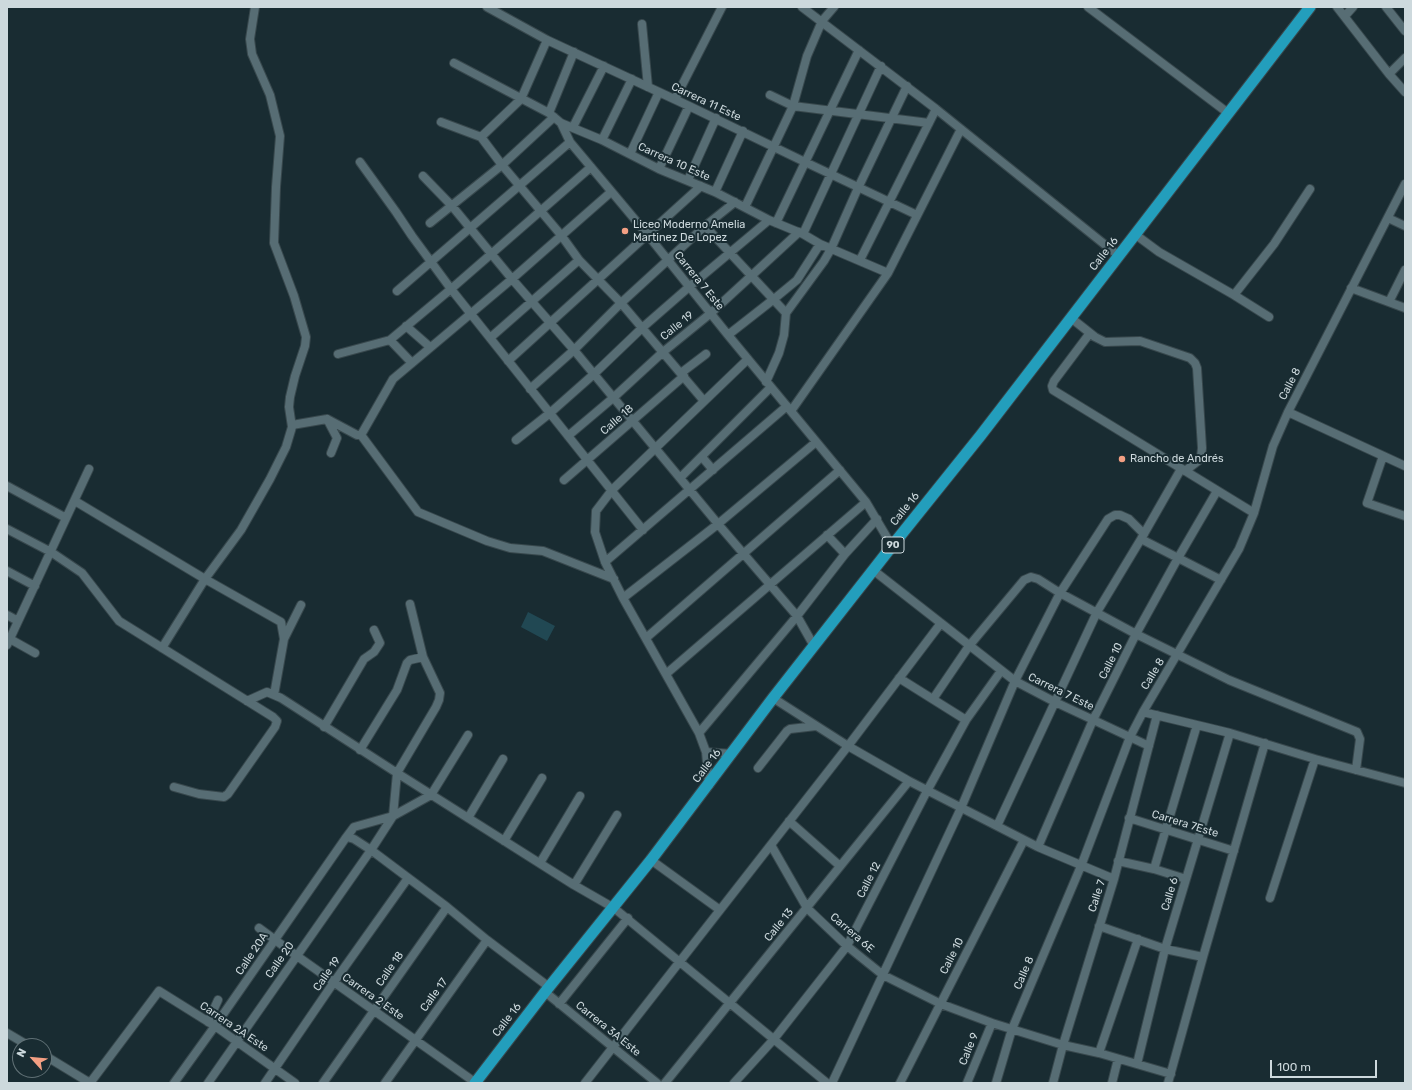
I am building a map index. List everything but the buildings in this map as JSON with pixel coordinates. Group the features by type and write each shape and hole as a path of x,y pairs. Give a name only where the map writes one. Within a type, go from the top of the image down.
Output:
{"highway":[{"name":"Calle 16","path":"475,1083 547,990 614,908 709,785 773,698 981,435 1119,256 1140,238 1228,113 1310,7"}],"street":[{"path":"162,648 205,579 241,530 286,447 292,430 289,407 290,397 305,346 306,337 294,296 274,243 280,136 270,95 252,54 250,39 254,7"},
{"name":"Carrera 11 Este","path":"487,7 547,40 716,118 773,147 917,215"},
{"path":"675,99 722,7"},
{"path":"802,7 907,86 1119,256"},
{"path":"745,207 793,106 807,56 822,21 834,7"},
{"path":"1088,7 1228,113"},
{"path":"1354,7 1341,12 1389,74 1405,92"},
{"path":"1386,7 1405,31"},
{"path":"642,24 648,87"},
{"path":"481,137 521,99 547,40"},
{"path":"516,440 550,413 594,374 689,286 773,221 805,162 859,50"},
{"path":"430,223 502,165 551,115 574,52"},
{"path":"1389,74 1405,58"},
{"name":"Carrera 10 Este","path":"454,63 551,115 561,123 602,140 659,169 715,192 773,221 801,233 820,244 888,273"},
{"path":"573,127 604,66"},
{"name":"Calle 19","path":"568,436 614,398 663,352 711,313 801,233 831,174 881,66"},
{"path":"602,140 632,79"},
{"path":"681,478 769,384 784,335 786,313 831,249 858,188 907,86"},
{"path":"630,154 659,92"},
{"path":"770,95 793,106 929,123"},
{"path":"659,169 689,106"},
{"path":"860,260 936,109"},
{"path":"688,180 716,118"},
{"path":"441,122 481,137 502,165 561,235 579,260 621,303 704,401"},
{"name":"Carrera 7 Este","path":"561,123 570,142 866,502 892,546"},
{"path":"605,562 712,470 789,409 888,273 961,129"},
{"path":"715,192 743,131"},
{"path":"397,291 570,142"},
{"path":"360,162 412,236 452,289 643,530"},
{"path":"338,354 390,340 452,289 591,167"},
{"path":"424,176 452,206 491,255 574,350 718,524 744,552 797,616 814,646"},
{"name":"Calle 8","path":"996,1083 1012,1029 1081,866 1130,737 1143,712 1239,550 1254,513 1273,446 1288,412 1405,184"},
{"path":"508,361 701,186"},
{"path":"1234,295 1274,244 1310,189"},
{"path":"361,435 393,379 512,279 612,192"},
{"path":"530,389 574,350 621,303 705,226 735,202"},
{"path":"1388,218 1405,226"},
{"path":"705,226 786,313"},
{"path":"1140,238 1152,247 1269,317"},
{"path":"728,335 774,300 797,280 820,244"},
{"path":"490,338 579,260"},
{"path":"1389,302 1405,270"},
{"path":"797,280 805,286"},
{"path":"1351,288 1405,308"},
{"path":"997,826 1097,612 1183,470 1201,457 1202,448 1197,368 1195,363 1190,358 1140,341 1108,342 1086,330 1071,318"},
{"path":"406,326 430,347"},
{"path":"1086,330 1054,381 1052,386 1054,390 1254,513"},
{"path":"390,340 412,363"},
{"name":"Calle 18","path":"564,480 633,421 682,374 706,354"},
{"path":"709,785 706,752 699,733 623,598 605,562 595,532 596,511 612,490 748,359"},
{"path":"1288,412 1405,466"},
{"path":"292,425 327,419 357,435 361,435 418,512 487,541 510,548 543,550 614,579"},
{"path":"327,419 337,438 330,453"},
{"path":"623,598 718,524 816,442"},
{"path":"702,456 712,470"},
{"path":"1383,456 1367,504 1405,516"},
{"path":"35,653 8,642 90,469"},
{"path":"646,638 840,470"},
{"path":"7,486 66,518"},
{"name":"Calle 10","path":"1038,847 1093,720 1136,634 1217,491"},
{"path":"75,501 205,579 281,622 284,639"},
{"path":"666,674 866,502"},
{"path":"832,1083 961,808 1015,682 1060,593 1108,519 1115,515 1120,515 1129,519 1143,536 1178,558 1221,580"},
{"path":"699,733 797,616 845,554 877,519"},
{"path":"7,529 51,552 82,573 119,621 273,717 277,721 275,727 228,794 224,797 199,794 174,787"},
{"path":"827,535 845,554"},
{"name":"Carrera 7 Este","path":"873,570 1015,682 1149,746"},
{"path":"7,571 34,586"},
{"path":"933,699 969,646 1024,580 1031,577 1038,578 1060,593 1177,655 1229,680 1357,732 1360,739 1360,771"},
{"path":"393,816 396,774 440,700 440,693 422,657 410,604"},
{"path":"274,695 284,639 301,605"},
{"path":"7,615 18,621"},
{"path":"585,1083 848,746 941,623"},
{"path":"324,726 364,658 374,652 380,643 374,630"},
{"path":"360,750 397,690 407,663 410,660 422,657"},
{"name":"Calle 12","path":"734,1083 774,1039 847,946 927,791 966,720 1001,671"},
{"path":"899,678 966,720"},
{"path":"247,701 267,692 281,698 396,774 574,885 614,908 827,1083"},
{"path":"773,698 848,746 927,791 1038,847 1114,879"},
{"path":"1143,712 1230,733 1405,783"},
{"name":"Calle 7","path":"1052,1083 1114,879 1157,715"},
{"path":"1154,869 1197,725"},
{"path":"758,768 787,731 816,726"},
{"name":"Calle 6","path":"1137,1064 1165,949 1230,733"},
{"path":"393,816 431,795 468,735"},
{"path":"1168,1083 1203,957 1266,743"},
{"path":"706,752 732,754"},
{"path":"1270,898 1315,758"},
{"path":"468,818 503,759"},
{"path":"504,841 542,778"},
{"name":"Calle 13","path":"665,1083 909,781"},
{"path":"540,864 580,796"},
{"path":"574,885 618,815"},
{"name":"Calle 20A","path":"174,1083 344,839 356,826 393,816"},
{"name":"Calle 20","path":"208,1083 371,850 393,816"},
{"name":"Carrera 7Este","path":"1129,818 1234,851"},
{"path":"789,821 840,866"},
{"name":"Carrera 3A Este","path":"347,837 354,839 371,850 447,907 547,990 559,1004 657,1083"},
{"name":"Calle 10","path":"900,1083 1024,840"},
{"name":"Carrera 6E","path":"771,845 807,908 847,946 883,974 941,1004 1012,1029 1063,1045 1099,1053 1171,1074"},
{"path":"651,860 720,910"},
{"path":"1118,861 1154,869 1186,879"},
{"name":"Calle 19","path":"265,1083 408,878"},
{"name":"Calle 18","path":"323,1083 447,907"},
{"path":"559,1004 628,918"},
{"path":"1099,926 1165,949 1203,957"},
{"name":"Carrera 2 Este","path":"260,928 475,1083"},
{"name":"Calle 17","path":"385,1083 487,940"},
{"path":"1099,1053 1138,940"},
{"name":"Carrera 2A Este","path":"90,1083 159,990 215,1026 295,1083"},
{"path":"208,1022 218,1000"},
{"name":"Calle 9","path":"967,1083 992,1022"},
{"path":"1112,1083 1118,1059"},
{"path":"52,1060 90,1083"}],"shaded area":[{"path":"528,612 555,626 547,641 521,627"}],"place":[{"name":"Liceo Moderno Amelia Martinez De Lopez","path":"625,231"},
{"name":"Rancho de Andrés","path":"1122,459"}]}
